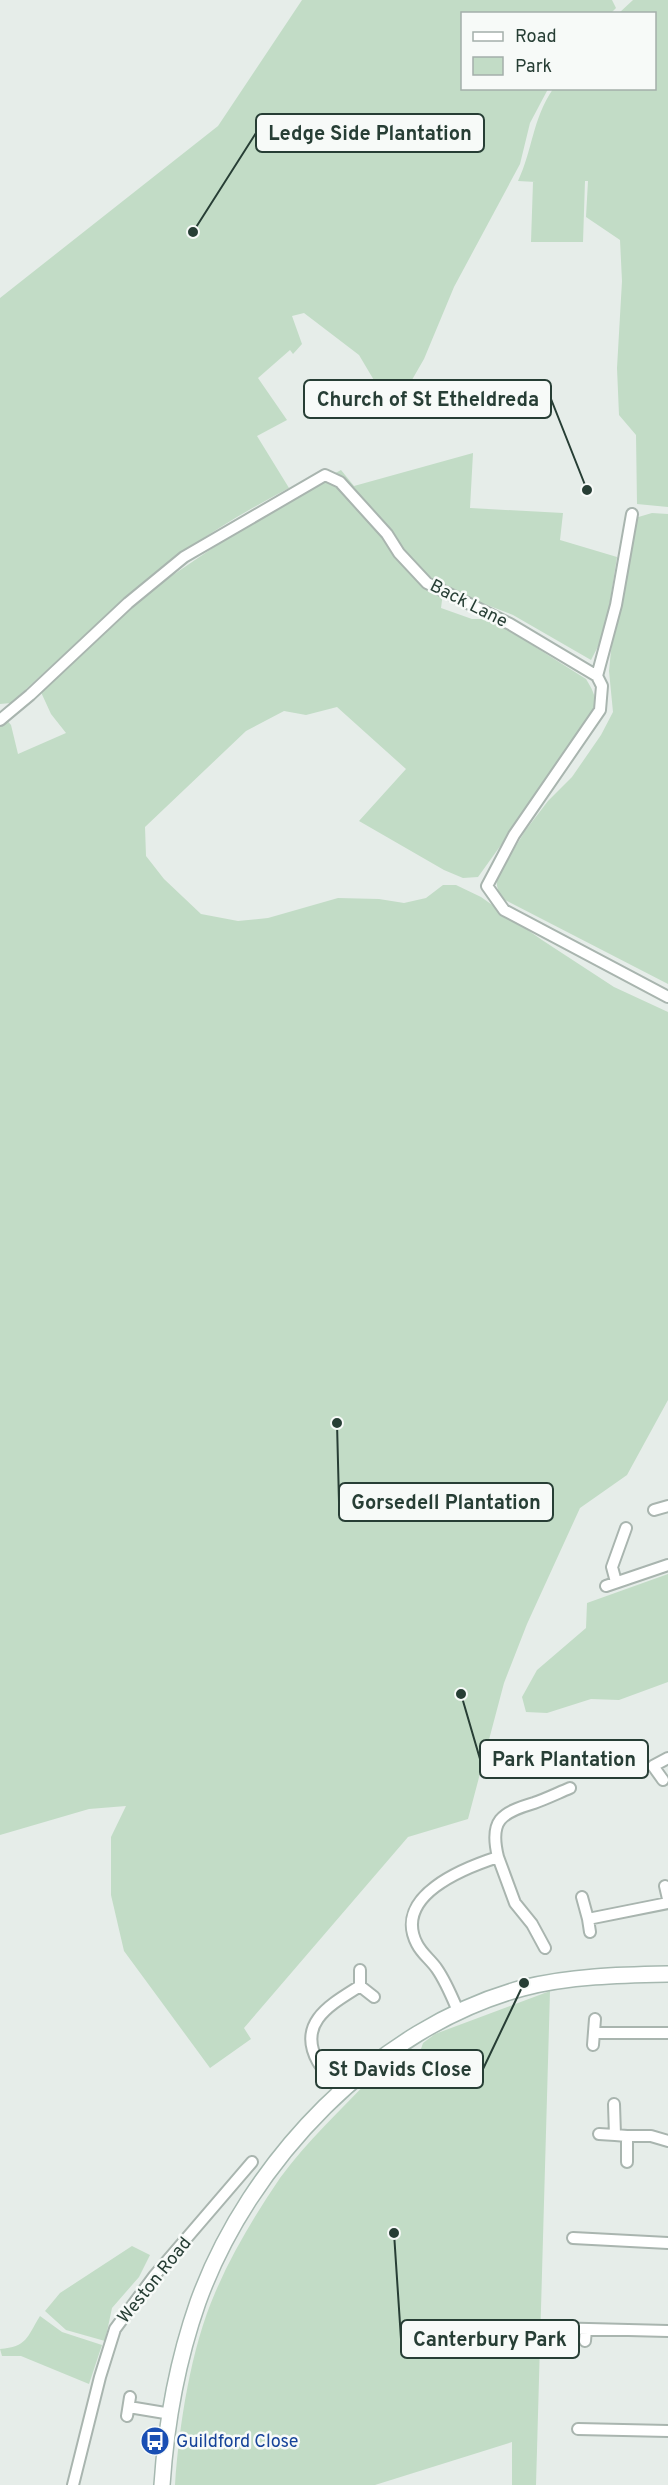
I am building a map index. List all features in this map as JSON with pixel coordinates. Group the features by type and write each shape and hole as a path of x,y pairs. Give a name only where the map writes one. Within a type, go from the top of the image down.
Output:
{"street":[{"name":"Back Lane","path":"0,720 39,688 128,603 184,557 325,475 340,482 427,583 510,624 597,676"},
{"path":"632,514 616,605 597,676 602,686 600,710 514,835 487,886 504,909 668,997"},
{"path":"654,1510 668,1506"},
{"path":"627,1528 612,1567 611,1584 668,1565"},
{"path":"663,1780 653,1766 668,1758"},
{"path":"545,1948 532,1924 515,1903 498,1857 495,1833 497,1824 504,1815 515,1808 570,1788"},
{"path":"458,2011 440,1972 416,1943 413,1929 414,1914 420,1900 431,1889 498,1857"},
{"path":"588,1919 668,1901 665,1886"},
{"path":"582,1897 590,1932"},
{"path":"360,1970 360,1986"},
{"path":"162,2485 171,2414 184,2351 198,2303 218,2257 239,2216 260,2186 303,2130 340,2092 391,2051 458,2011 518,1990 555,1982 626,1975 668,1974"},
{"path":"340,2092 318,2062 310,2038 315,2022 329,2006 360,1986"},
{"path":"360,1986 374,1997"},
{"path":"594,2045 595,2019"},
{"path":"594,2033 668,2033"},
{"path":"614,2104 615,2135"},
{"path":"599,2134 651,2136 668,2141"},
{"path":"627,2136 627,2162"},
{"name":"Weston Road","path":"73,2485 100,2377 115,2329 154,2275 252,2162"},
{"path":"573,2238 586,2233 668,2242"},
{"path":"549,2328 668,2331"},
{"path":"585,2342 586,2329"},
{"path":"129,2406 171,2414"},
{"path":"578,2429 668,2431"},
{"path":"592,2441 593,2429"}],"green space":[{"path":"302,0 612,0 616,8 612,12 461,12 461,90 547,90 530,123 520,164 454,287 424,359 405,392 378,387 359,355 304,313 292,316 302,344 293,354 290,350 258,378 287,420 257,436 289,488 247,511 166,564 114,608 11,703 0,704 0,298 218,126"},
{"path":"633,0 668,0 668,507 637,504 636,435 619,415 617,368 622,281 620,240 586,217 588,181 585,181 583,242 531,242 533,182 536,182 518,181 541,112 552,90 656,90 656,12 620,12"},
{"path":"473,453 470,508 563,513 560,540 617,557 605,633 591,660 513,615 444,585 441,608 472,619 491,619 586,679 595,701 594,716 478,877 463,878 444,870 359,821 406,769 337,707 306,715 284,711 246,731 145,827 146,856 164,879 201,914 238,921 268,918 338,898 379,899 404,903 426,898 443,885 456,885 481,897 614,987 668,1012 668,1400 627,1475 580,1508 527,1624 504,1683 468,1819 408,1837 244,2028 251,2039 210,2068 124,1951 111,1895 111,1837 126,1806 89,1809 0,1835 0,712 11,725 18,754 66,733 51,714 40,690 145,594 273,507 341,470 354,486"},
{"path":"652,513 668,514 668,984 505,900 497,884 497,877 525,831 548,801 572,777 601,735 613,712 609,671 611,651 635,518"},
{"path":"668,1574 668,1682 619,1700 591,1699 547,1713 526,1712 522,1697 537,1670 586,1628 587,1603"},
{"path":"550,1991 536,2485 512,2485 512,2442 375,2485 175,2485 188,2387 199,2338 207,2315 236,2249 290,2164 372,2077 378,2080 419,2055 423,2043 435,2034"},
{"path":"132,2246 150,2255 139,2277 112,2308 105,2341 66,2330 45,2311 60,2293"},
{"path":"40,2316 62,2332 102,2345 89,2384 21,2356 2,2356 0,2349 16,2346 25,2340"}],"place":[{"name":"Ledge Side Plantation","path":"193,232"},
{"name":"Church of St Etheldreda","path":"587,490"},
{"name":"Gorsedell Plantation","path":"337,1423"},
{"name":"Park Plantation","path":"461,1694"},
{"name":"St Davids Close","path":"524,1983"},
{"name":"Canterbury Park","path":"394,2233"},
{"name":"Guildford Close","path":"155,2441"}]}
